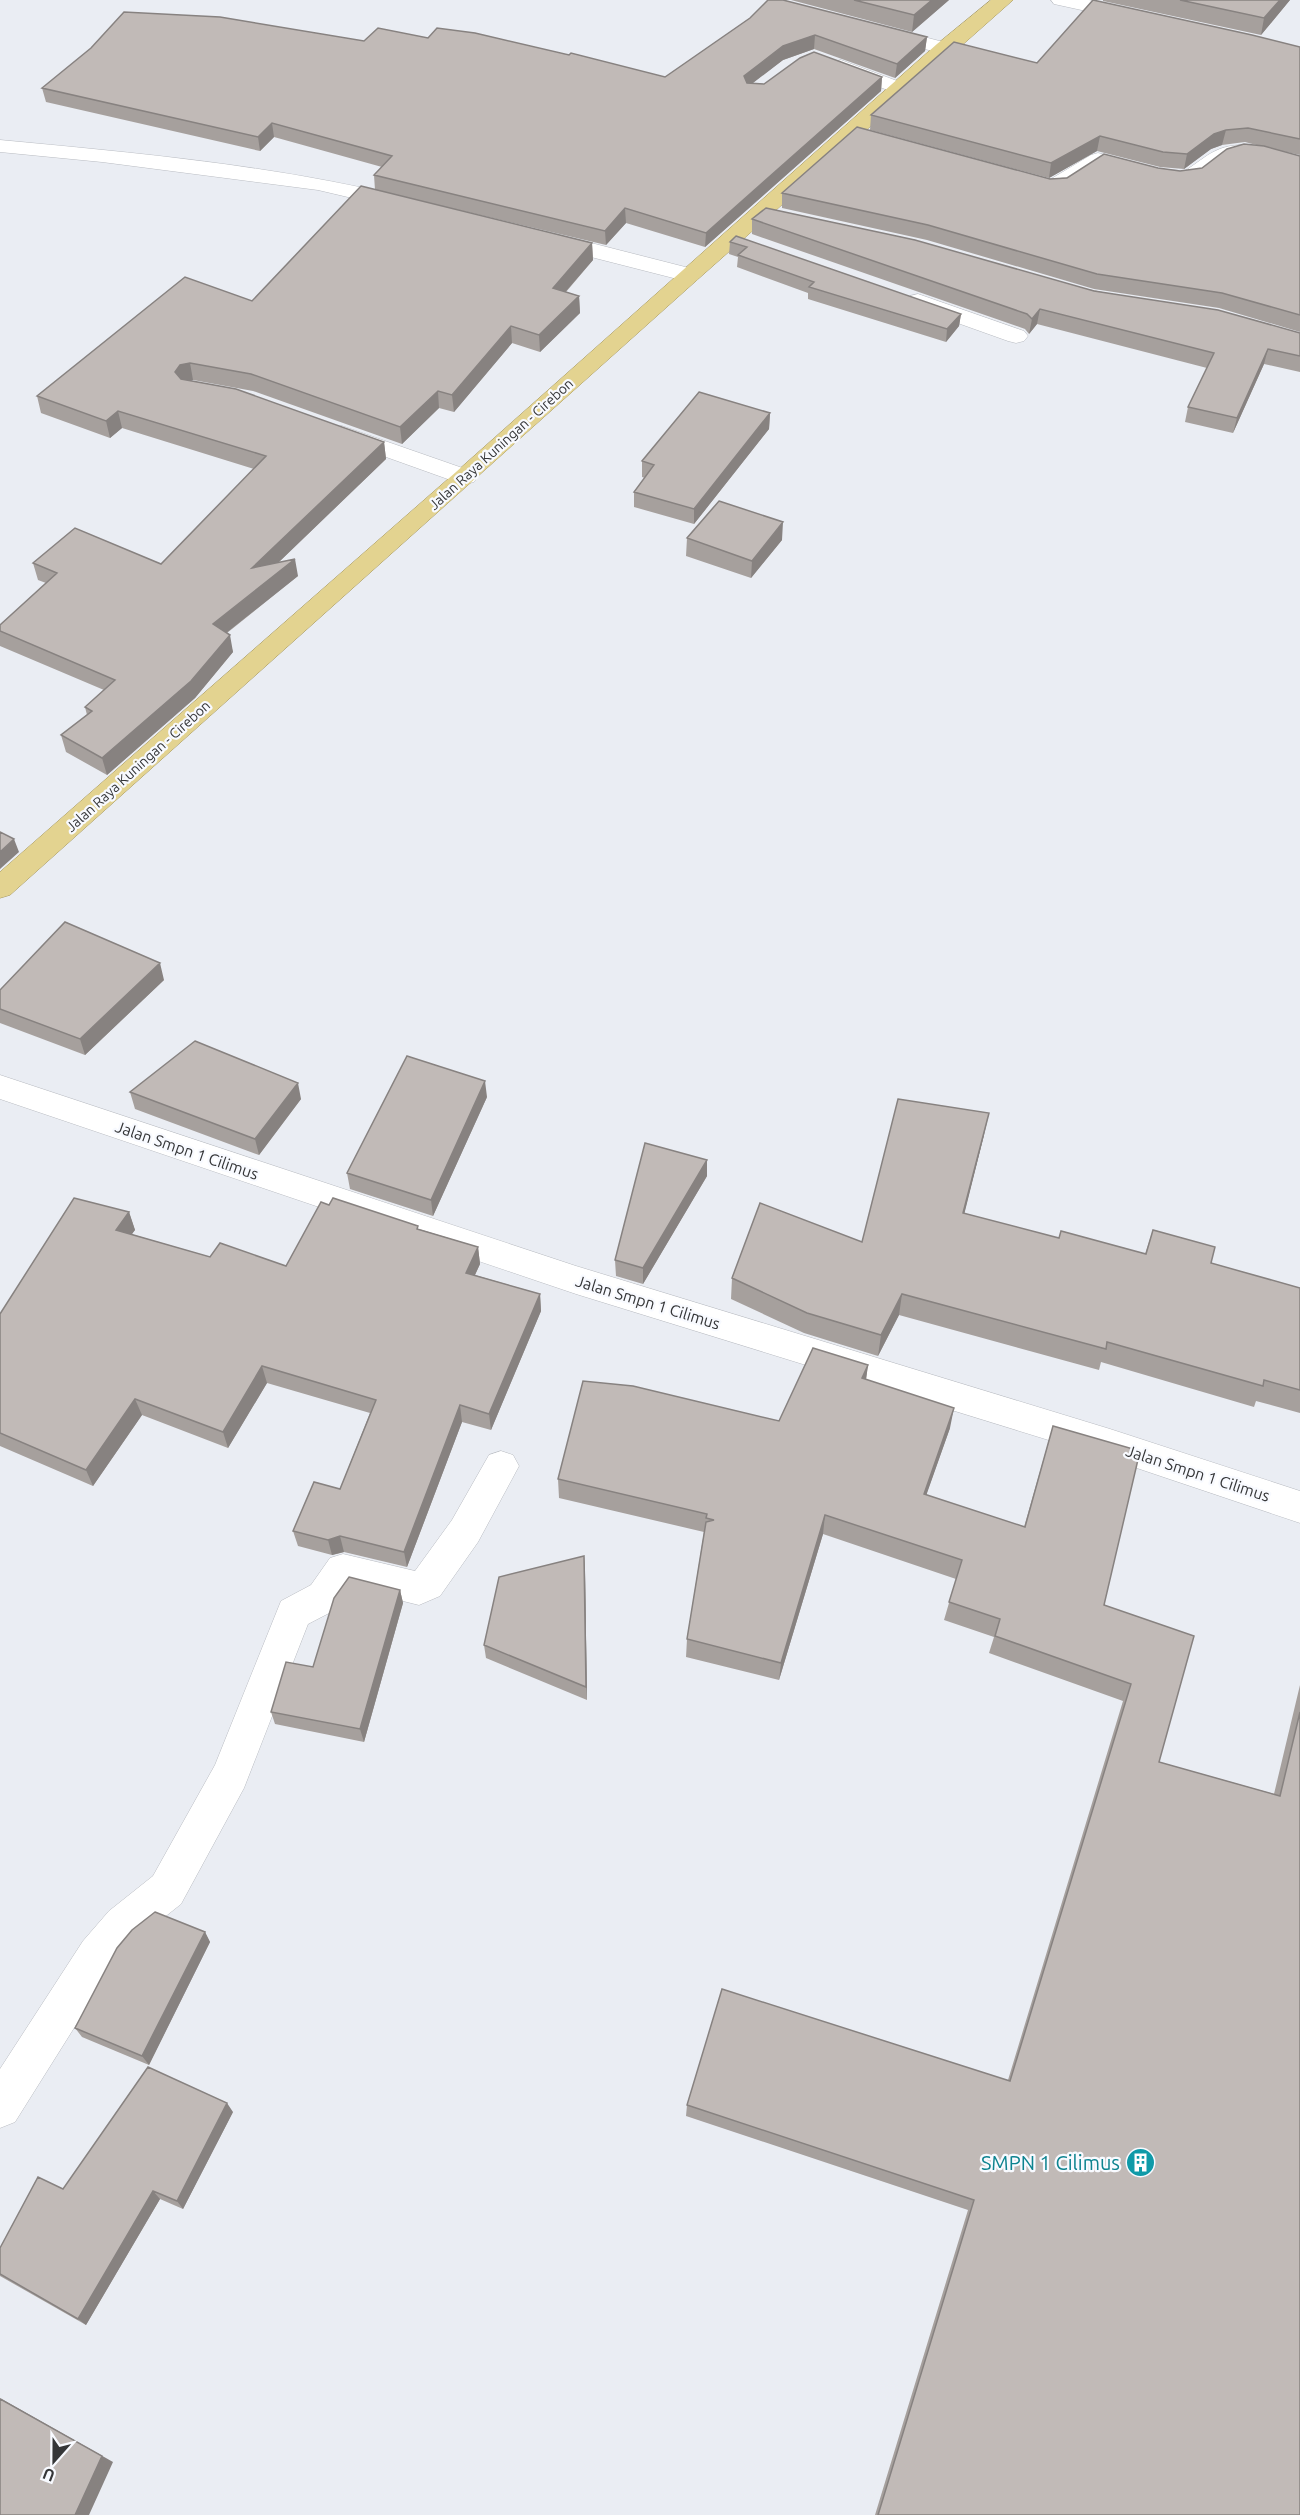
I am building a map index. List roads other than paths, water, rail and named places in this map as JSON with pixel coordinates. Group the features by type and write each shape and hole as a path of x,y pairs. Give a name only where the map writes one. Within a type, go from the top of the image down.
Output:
{"highway":[{"name":"Jalan Raya Kuningan - Cirebon","path":"0,888 465,477 688,275 743,241 773,215 861,136 901,89 944,48 1003,0"}],"street":[{"path":"1061,0 1152,20"},
{"path":"866,28 944,48"},
{"path":"824,59 901,89"},
{"path":"0,146 318,184 420,208"},
{"path":"1012,178 1055,186 1098,159 1159,175 1188,178 1193,177 1204,164 1222,154 1233,152 1248,152 1300,164"},
{"path":"533,235 688,275"},
{"path":"896,293 1016,336"},
{"path":"320,425 465,477"},
{"name":"Jalan Smpn 1 Cilimus","path":"0,1088 576,1280 1110,1444 1300,1507"},
{"path":"0,2107 97,1954 123,1925 167,1890 230,1775 294,1613 324,1597 344,1570 419,1588 427,1584 465,1531 501,1467"}],"place":[{"name":"SMPN 1 Cilimus","path":"1141,2163"}]}
